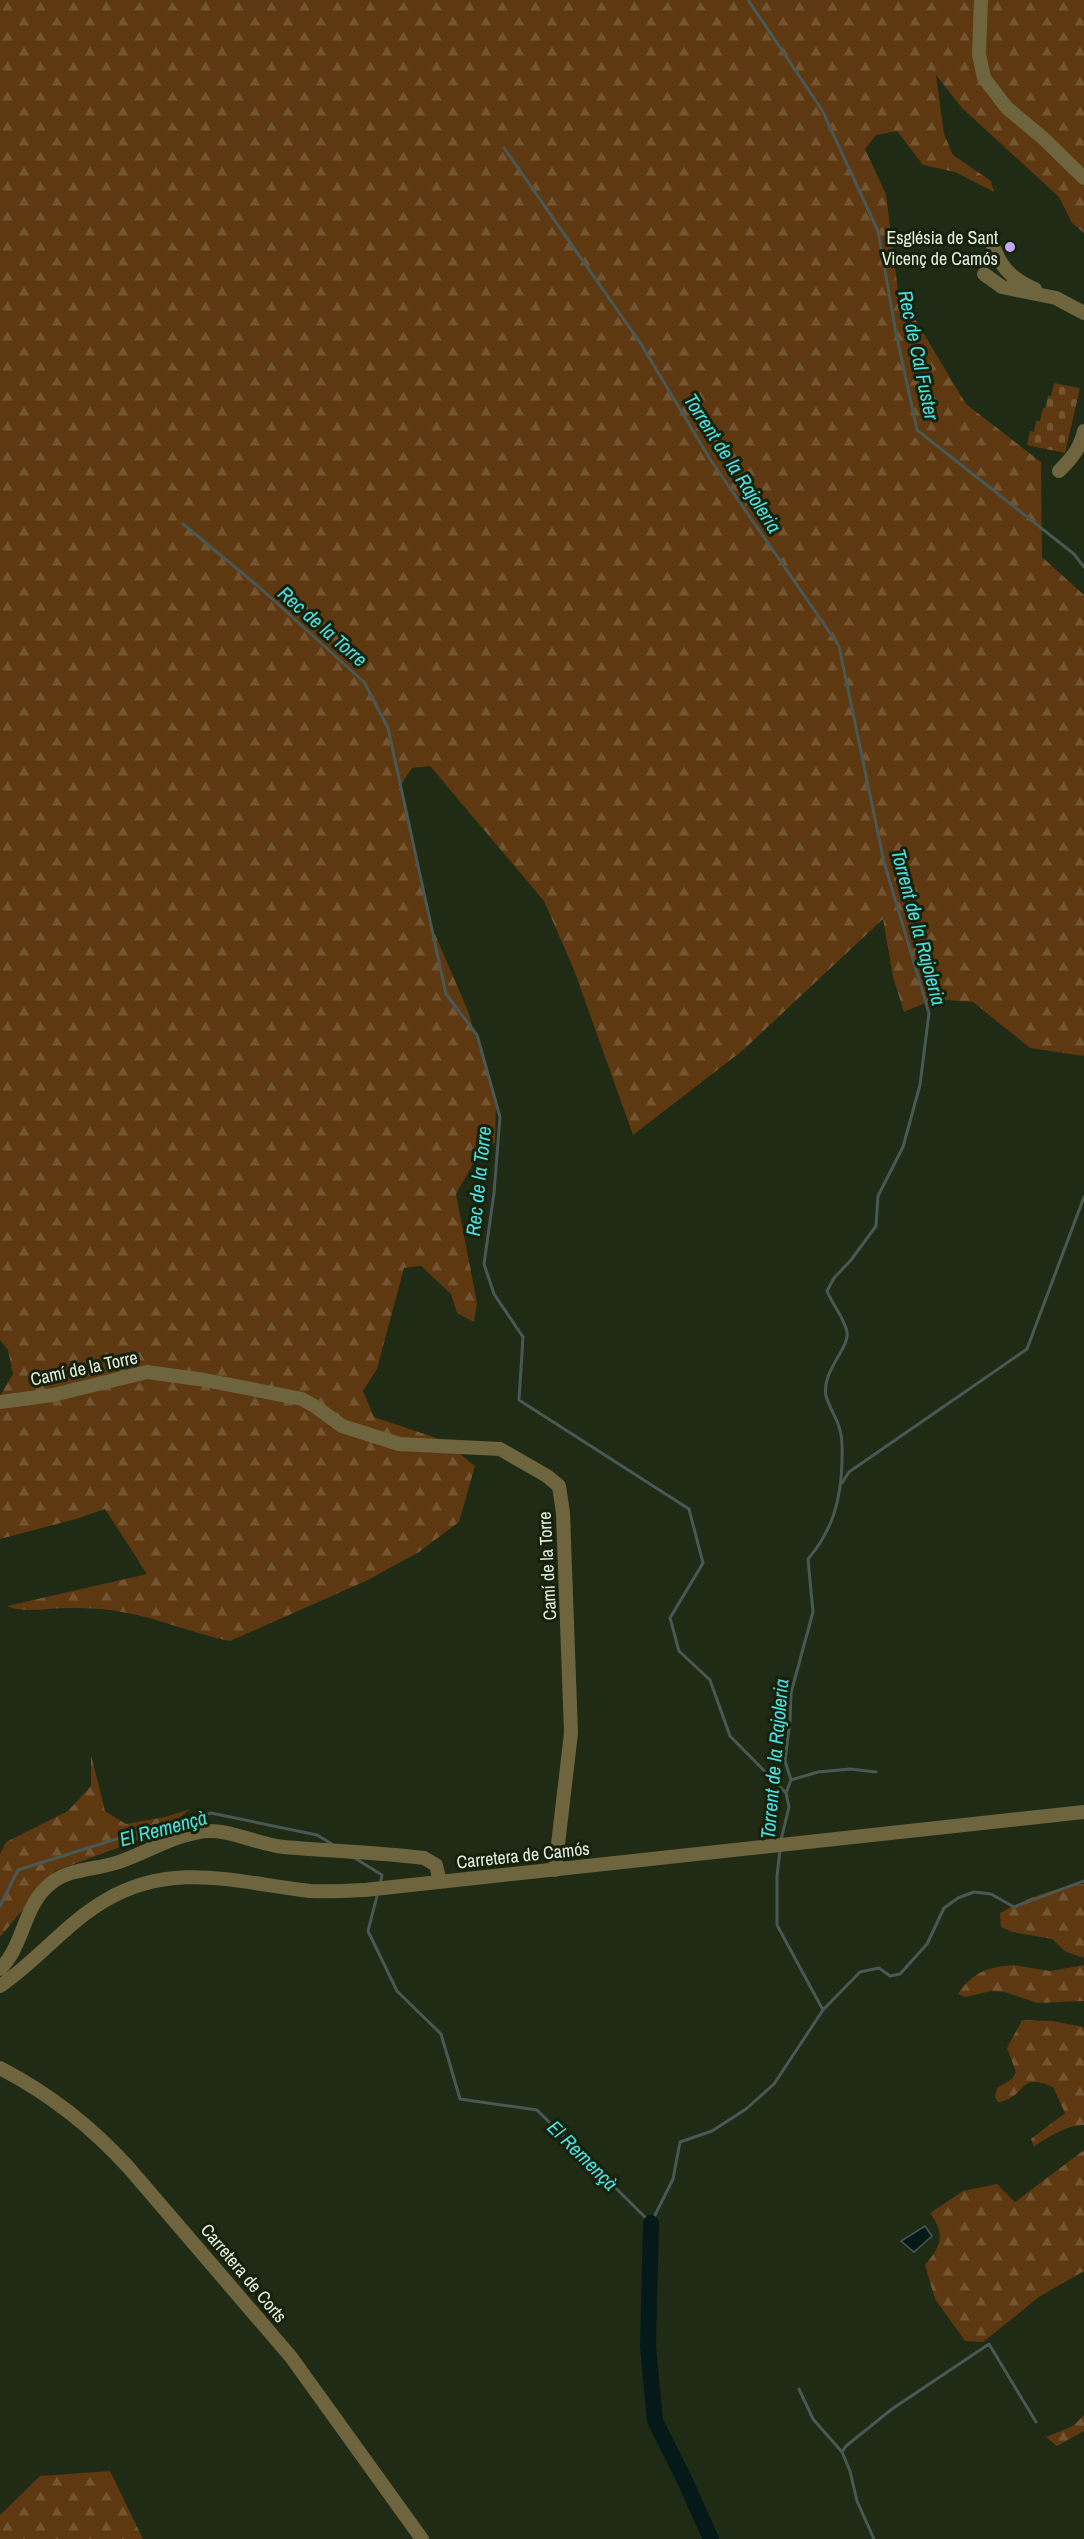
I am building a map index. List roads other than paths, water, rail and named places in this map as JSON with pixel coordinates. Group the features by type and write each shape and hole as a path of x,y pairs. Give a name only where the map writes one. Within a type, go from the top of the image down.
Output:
{"street":[{"path":"981,0 979,54 984,78 1007,108 1043,138 1084,178"},
{"path":"991,239 1001,265 1011,275 1020,282 1084,313"},
{"path":"984,274 1002,287 1056,298"},
{"path":"1059,471 1082,443 1084,431"},
{"name":"Camí de la Torre","path":"0,1402 53,1395 147,1372 205,1380 302,1400 342,1426 399,1444 500,1449 547,1476 559,1486 563,1513 571,1733 555,1870"},
{"name":"Carretera de Camós","path":"0,1986 94,1906 142,1884 166,1878 201,1876 311,1891 365,1890 1084,1812"},
{"path":"0,1969 16,1946 31,1907 48,1885 60,1877 119,1862 177,1837 199,1832 218,1832 275,1845 395,1854 431,1860 436,1865 433,1883"},
{"name":"Carretera de Corts","path":"0,2068 71,2114 108,2145 129,2168 291,2356 422,2539"}],"waterway":[{"name":"Rec de Cal Fuster","path":"748,0 822,110 878,231 896,333 917,430 1074,554 1084,567"},
{"name":"Torrent de la Rajoleria","path":"504,148 641,344 710,459 839,646 884,862 929,1013 920,1085 903,1147 878,1196 876,1226 851,1260 834,1278 827,1291 847,1332 847,1338 831,1369 826,1387 827,1400 841,1434 840,1489 834,1513 824,1537 808,1559 813,1612 791,1693 785,1761 791,1780 786,1793 789,1807 781,1840"},
{"name":"Rec de la Torre","path":"183,524 259,587 364,682 388,728 446,994 477,1035 500,1117 494,1193 484,1264 494,1294 523,1337 519,1400 689,1509 703,1563 670,1618 679,1651 710,1680 730,1736 786,1793"},
{"path":"842,1483 849,1472 1027,1349 1084,1197"},
{"path":"791,1780 818,1772 850,1769 876,1772"},
{"name":"El Remençà","path":"0,1906 18,1870 145,1830 211,1813 317,1835 332,1844"},
{"name":"Torrent de la Rajoleria","path":"780,1850 777,1876 777,1925 823,2010"},
{"name":"El Remençà","path":"353,1857 382,1875 380,1885"},
{"name":"Rec de Cal Fuster","path":"378,1892 368,1931 397,1991 441,2034 460,2099 537,2110 651,2223 673,2179 680,2142 712,2131 746,2109 774,2084 823,2010 860,1972 879,1968 890,1976 900,1974 927,1944 944,1908 958,1898 974,1892 991,1894 1014,1907 1084,1881"},
{"name":"El Remençà","path":"651,2223 648,2347 655,2421 711,2539"},
{"path":"842,2452 846,2446 892,2409 989,2344 1036,2422"},
{"path":"799,2389 813,2419 842,2452 850,2471 857,2501 874,2539"}],"place":[{"name":"Església de Sant Vicenç de Camós","path":"1010,247"}]}
